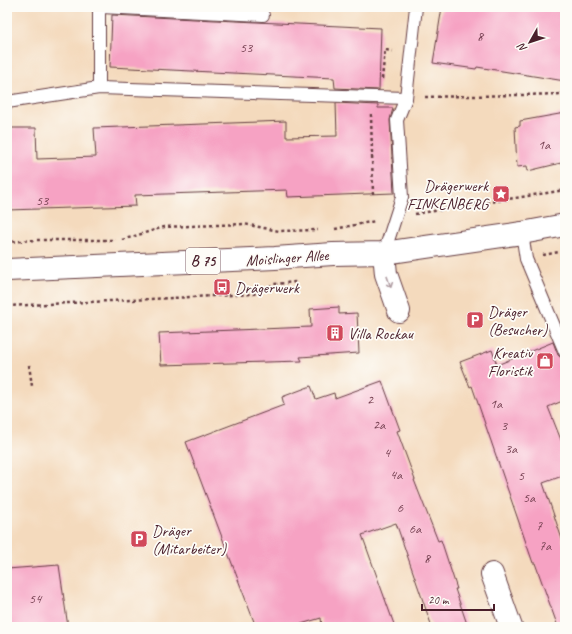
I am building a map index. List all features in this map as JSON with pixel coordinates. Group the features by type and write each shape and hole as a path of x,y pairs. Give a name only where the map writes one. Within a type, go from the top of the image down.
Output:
{"main road":[{"name":"Moislinger Allee","path":"7,270 333,254 384,253 522,233 565,225"},
{"path":"384,253 386,274 399,311"},
{"path":"492,574 511,627"}],"lane":[{"path":"99,88 100,7 148,8 263,15"},
{"path":"384,253 402,197 397,120 406,98 416,7"},
{"path":"7,102 99,88 406,98"},
{"path":"522,233 526,259 565,352"}],"path":[{"path":"406,98 565,94"},
{"path":"333,229 565,190"},
{"path":"7,242 36,240 123,240 164,227 244,224 279,231 325,230"},
{"path":"526,259 565,251"},
{"path":"7,306 254,294 274,284 302,281"},
{"path":"29,365 32,386"}],"building":[{"path":"442,7 565,7 565,81 477,67 476,69 433,63"},
{"path":"112,15 381,28 379,90 335,88 334,78 110,67"},
{"path":"336,103 378,105 378,108 393,108 390,120 394,193 288,197 287,190 135,195 136,206 7,210 7,128 36,128 37,159 96,157 94,128 286,121 286,137 337,136"},
{"path":"565,113 565,162 528,171 527,166 517,167 515,127 520,126 520,121"},
{"path":"339,307 339,314 357,313 359,353 300,357 302,361 161,365 159,333 311,327 310,309"},
{"path":"553,342 558,355 565,361 565,400 548,407 565,450 565,475 543,483 565,548 565,627 558,627 535,563 533,563 472,386 470,387 460,362 492,350 497,365"},
{"path":"382,381 400,430 397,431 414,480 438,541 441,540 468,627 432,627 396,523 362,535 395,627 322,627 321,618 291,627 256,627 186,442 284,405 282,397 311,386 316,399 334,393 335,398"},
{"path":"59,565 68,627 7,627 7,569"}],"place":[{"name":"Drägerwerk FINKENBERG","path":"501,194"},
{"name":"Drägerwerk","path":"222,287"},
{"name":"Dräger (Besucher)","path":"475,320"},
{"name":"Villa Rockau","path":"335,333"},
{"name":"Kreativ Floristik","path":"545,361"},
{"name":"Dräger (Mitarbeiter)","path":"139,539"}]}
